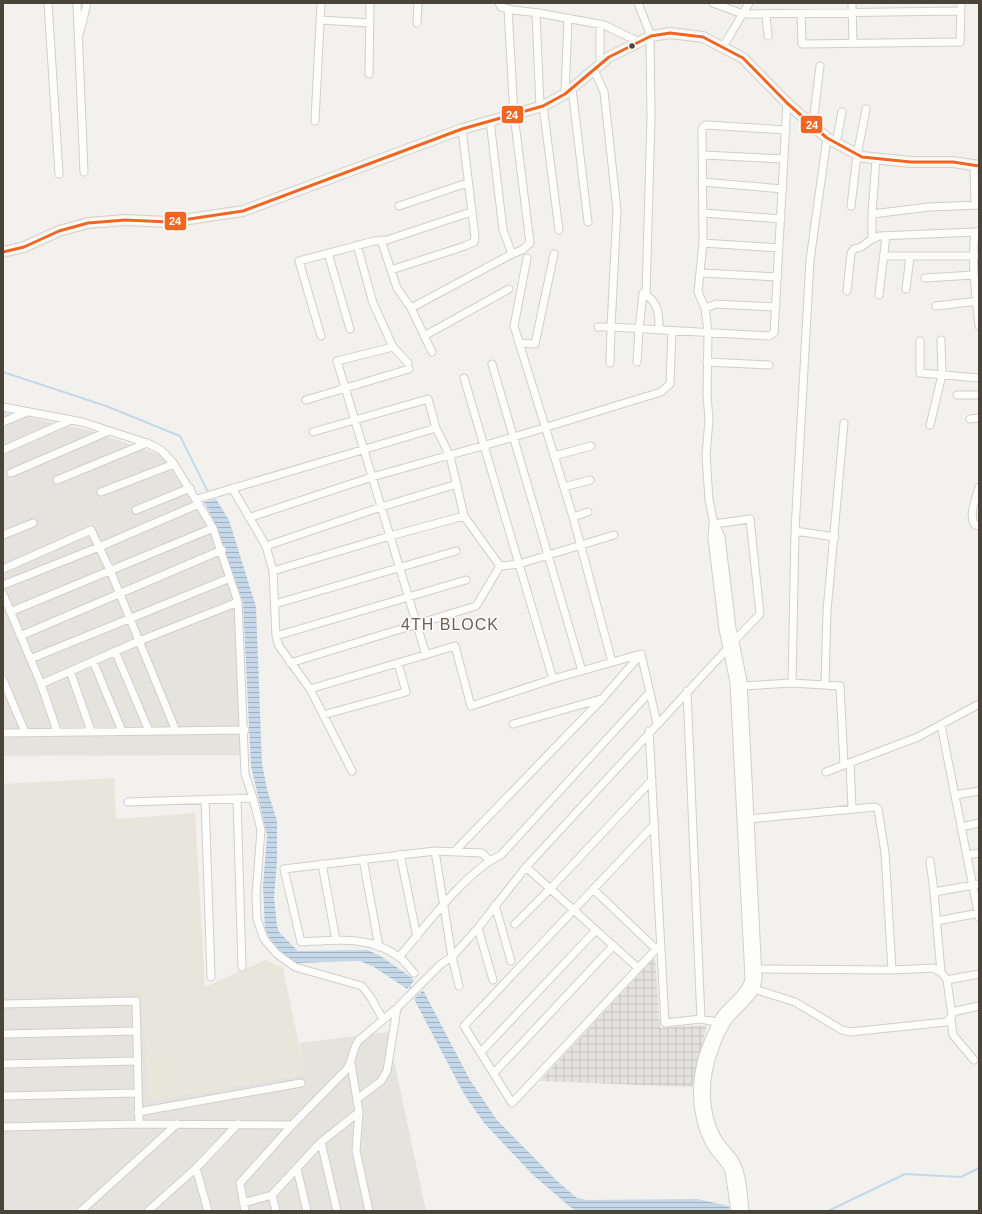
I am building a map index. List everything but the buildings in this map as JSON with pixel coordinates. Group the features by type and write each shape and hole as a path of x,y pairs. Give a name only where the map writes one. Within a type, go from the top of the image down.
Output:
{"main road":[{"path":"3,252 24,247 59,231 88,223 125,220 169,222 243,211 462,130 542,106 568,91 610,57 650,37 670,33 703,37 743,58 787,103 832,140 857,155 876,159 911,162 953,162 977,166"}],"street":[{"path":"48,3 59,174"},
{"path":"77,3 84,172"},
{"path":"78,40 87,3"},
{"path":"315,121 321,3"},
{"path":"368,74 370,3"},
{"path":"417,23 418,3"},
{"path":"499,3 501,7 508,9 600,24 639,42"},
{"path":"638,3 650,37 651,117 646,295 657,307 659,330"},
{"path":"713,3 743,14 766,15 852,12 960,11"},
{"path":"723,48 749,3"},
{"path":"852,3 853,43"},
{"path":"801,14 802,44 960,42 960,3"},
{"path":"411,308 522,250 530,244 514,115 508,9"},
{"path":"536,13 542,106 559,230"},
{"path":"766,15 768,36"},
{"path":"568,18 568,91 588,222"},
{"path":"320,20 369,23"},
{"path":"600,24 597,68 604,92 617,210 610,363"},
{"path":"813,124 820,66"},
{"path":"598,327 771,335 775,332 787,103"},
{"path":"851,206 857,155 866,109"},
{"path":"792,684 795,531 810,252 832,140 842,112"},
{"path":"490,121 503,230 512,254"},
{"path":"739,1208 740,1177 734,1162 717,1140 710,1122 706,1103 706,1084 712,1054 728,1019 754,989 757,981 753,969 735,682 720,537 714,524 709,500 706,455 709,420 707,362 708,332 705,308 698,292 703,243 702,128 706,125 786,130"},
{"path":"391,270 474,242 475,237 467,183 462,130"},
{"path":"703,155 784,159"},
{"path":"872,238 872,214 876,159"},
{"path":"872,214 929,207 977,205 977,166"},
{"path":"702,182 783,188"},
{"path":"399,206 467,183"},
{"path":"321,336 299,262 356,245 387,240 471,212"},
{"path":"703,213 781,219"},
{"path":"846,291 851,253 854,249 861,247 872,238 977,232 974,256 974,275 978,302 979,326"},
{"path":"879,294 886,236"},
{"path":"381,240 397,288 411,308 432,352"},
{"path":"703,243 779,248"},
{"path":"306,400 346,389 408,366 393,347 367,286 356,245"},
{"path":"328,253 350,329"},
{"path":"519,343 535,344 554,254"},
{"path":"883,256 974,256"},
{"path":"906,289 910,256"},
{"path":"527,258 514,326 573,517 612,662"},
{"path":"701,272 778,277"},
{"path":"925,278 974,275"},
{"path":"424,336 509,289"},
{"path":"637,362 638,329 643,293 646,295"},
{"path":"936,306 978,302"},
{"path":"705,308 716,304 776,307"},
{"path":"251,517 372,477 546,428 661,392 670,384 672,331"},
{"path":"930,425 942,375 942,340"},
{"path":"920,341 919,372 979,378"},
{"path":"393,347 337,361 426,654"},
{"path":"707,362 769,365"},
{"path":"492,364 582,671"},
{"path":"464,378 553,679"},
{"path":"957,395 979,395"},
{"path":"313,432 428,399 436,428 450,456 464,516 500,566"},
{"path":"3,407 71,420 147,443 161,450 174,464 190,488 214,528 238,602 245,730 245,774 261,830 256,895 257,919 264,939 276,954 295,968 362,986 383,1019"},
{"path":"3,422 27,412"},
{"path":"970,419 979,418"},
{"path":"3,450 71,420"},
{"path":"825,684 827,611 835,536 844,423"},
{"path":"3,585 99,547 222,491 436,428"},
{"path":"11,473 109,431"},
{"path":"57,480 147,443"},
{"path":"554,456 591,446"},
{"path":"101,492 174,464"},
{"path":"564,487 590,480"},
{"path":"266,546 382,507 457,484"},
{"path":"979,487 972,521 975,525 979,526"},
{"path":"136,510 190,488"},
{"path":"232,488 251,517 266,546 273,571 276,636 279,646 310,689 352,771"},
{"path":"573,517 588,512"},
{"path":"273,571 390,536 464,516"},
{"path":"369,1211 356,1152 359,1112 351,1064 354,1047 358,1041 397,1008 441,964 452,957 478,928 495,904 526,867 657,723 760,614 750,519 714,524"},
{"path":"3,535 34,523"},
{"path":"10,612 214,528"},
{"path":"3,569 91,530 110,570 176,731"},
{"path":"795,531 835,536"},
{"path":"500,566 519,564 614,535"},
{"path":"20,636 222,550"},
{"path":"275,604 456,551"},
{"path":"290,663 476,606 500,566"},
{"path":"30,659 230,578"},
{"path":"276,636 466,580"},
{"path":"3,594 40,684 57,731"},
{"path":"40,684 139,641 238,602"},
{"path":"731,644 742,686 749,819 753,969 748,985 722,1015 709,1042 702,1062 698,1084 699,1104 703,1124 711,1144 728,1166 739,1208"},
{"path":"310,689 454,646 472,706 553,679 641,654"},
{"path":"115,651 149,731"},
{"path":"641,654 657,723"},
{"path":"455,851 602,699 641,654"},
{"path":"93,661 122,731"},
{"path":"323,715 406,692 398,663"},
{"path":"70,671 91,731"},
{"path":"3,680 25,732"},
{"path":"742,686 837,684 842,689 847,764 852,808"},
{"path":"687,691 701,1019"},
{"path":"399,957 466,881 489,860 501,855 650,692"},
{"path":"513,724 602,699"},
{"path":"826,772 907,742 979,704"},
{"path":"937,921 979,914 976,884 967,855 941,725"},
{"path":"3,733 57,731 245,730"},
{"path":"650,731 655,824 658,947 665,1023 701,1019 716,1022"},
{"path":"515,924 550,890 652,780"},
{"path":"955,795 979,791"},
{"path":"237,798 242,968"},
{"path":"128,802 253,798"},
{"path":"205,799 210,977"},
{"path":"749,819 852,808 876,807 880,812 885,853 892,970"},
{"path":"961,827 979,823"},
{"path":"655,824 464,1026 512,1103 658,947"},
{"path":"414,973 399,957 379,947 357,940 301,942 284,869 400,854 436,851 482,853 489,860"},
{"path":"436,851 452,957 458,986"},
{"path":"967,855 979,853"},
{"path":"400,854 417,937"},
{"path":"362,859 379,947"},
{"path":"930,861 941,972"},
{"path":"322,864 336,940"},
{"path":"526,867 638,968"},
{"path":"934,892 976,884"},
{"path":"593,889 658,947"},
{"path":"495,904 511,961"},
{"path":"478,928 493,980"},
{"path":"481,1052 596,930"},
{"path":"494,1073 613,946"},
{"path":"753,969 892,970 933,968 941,972 947,980 952,1012 950,1020 953,1035 974,1060"},
{"path":"947,980 979,974"},
{"path":"754,989 790,1000 842,1030 850,1032 946,1022 950,1020"},
{"path":"3,1004 136,1001 139,1124"},
{"path":"952,1012 979,1006"},
{"path":"357,1099 381,1081 387,1071 397,1008"},
{"path":"3,1034 136,1031"},
{"path":"3,1064 137,1061"},
{"path":"244,1211 240,1183 292,1125 351,1064"},
{"path":"138,1112 301,1083"},
{"path":"3,1096 138,1093"},
{"path":"243,1203 272,1195 321,1142 359,1112"},
{"path":"3,1127 139,1124 292,1125"},
{"path":"81,1211 178,1124"},
{"path":"148,1211 196,1168 238,1124"},
{"path":"321,1142 337,1211"},
{"path":"196,1168 208,1211"},
{"path":"297,1169 306,1211"},
{"path":"272,1195 276,1211"}],"shaded area":[{"path":"3,412 88,430 176,460 215,523 243,602 246,755 3,756"},
{"path":"114,778 116,819 195,813 205,987 265,960 283,968 305,1074 150,1101 141,993 3,992 3,784"},
{"path":"655,957 660,1028 707,1025 692,1087 540,1081"},
{"path":"3,992 141,993 150,1101 305,1074 299,1043 388,1032 426,1211 3,1211"}],"water":[{"path":"216,499 229,520 256,607 262,764 267,789 277,821 277,861 274,897 279,932 298,951 368,950 382,957 412,978 414,981 407,989 374,967 360,961 295,963 287,959 273,945 265,929 263,886 267,835 251,766 243,602 215,523 204,502"},
{"path":"423,990 470,1080 497,1120 556,1180 577,1198 587,1200 697,1199 729,1206 730,1211 590,1211 575,1210 569,1206 533,1175 484,1123 464,1094 414,999"}],"waterway":[{"path":"3,372 106,406 180,436 209,494"},
{"path":"408,985 419,996"},
{"path":"828,1211 905,1174 961,1177 979,1168"}],"transit line":[{"name":"24","path":"3,252 24,247 59,231 88,223 125,220 169,222 243,211 462,129 543,106 565,94 609,57 651,36 670,33 703,37 743,58 787,103 827,138 862,157 911,162 953,162 979,166"}],"district":[{"name":"4TH BLOCK","path":"450,624"}]}
